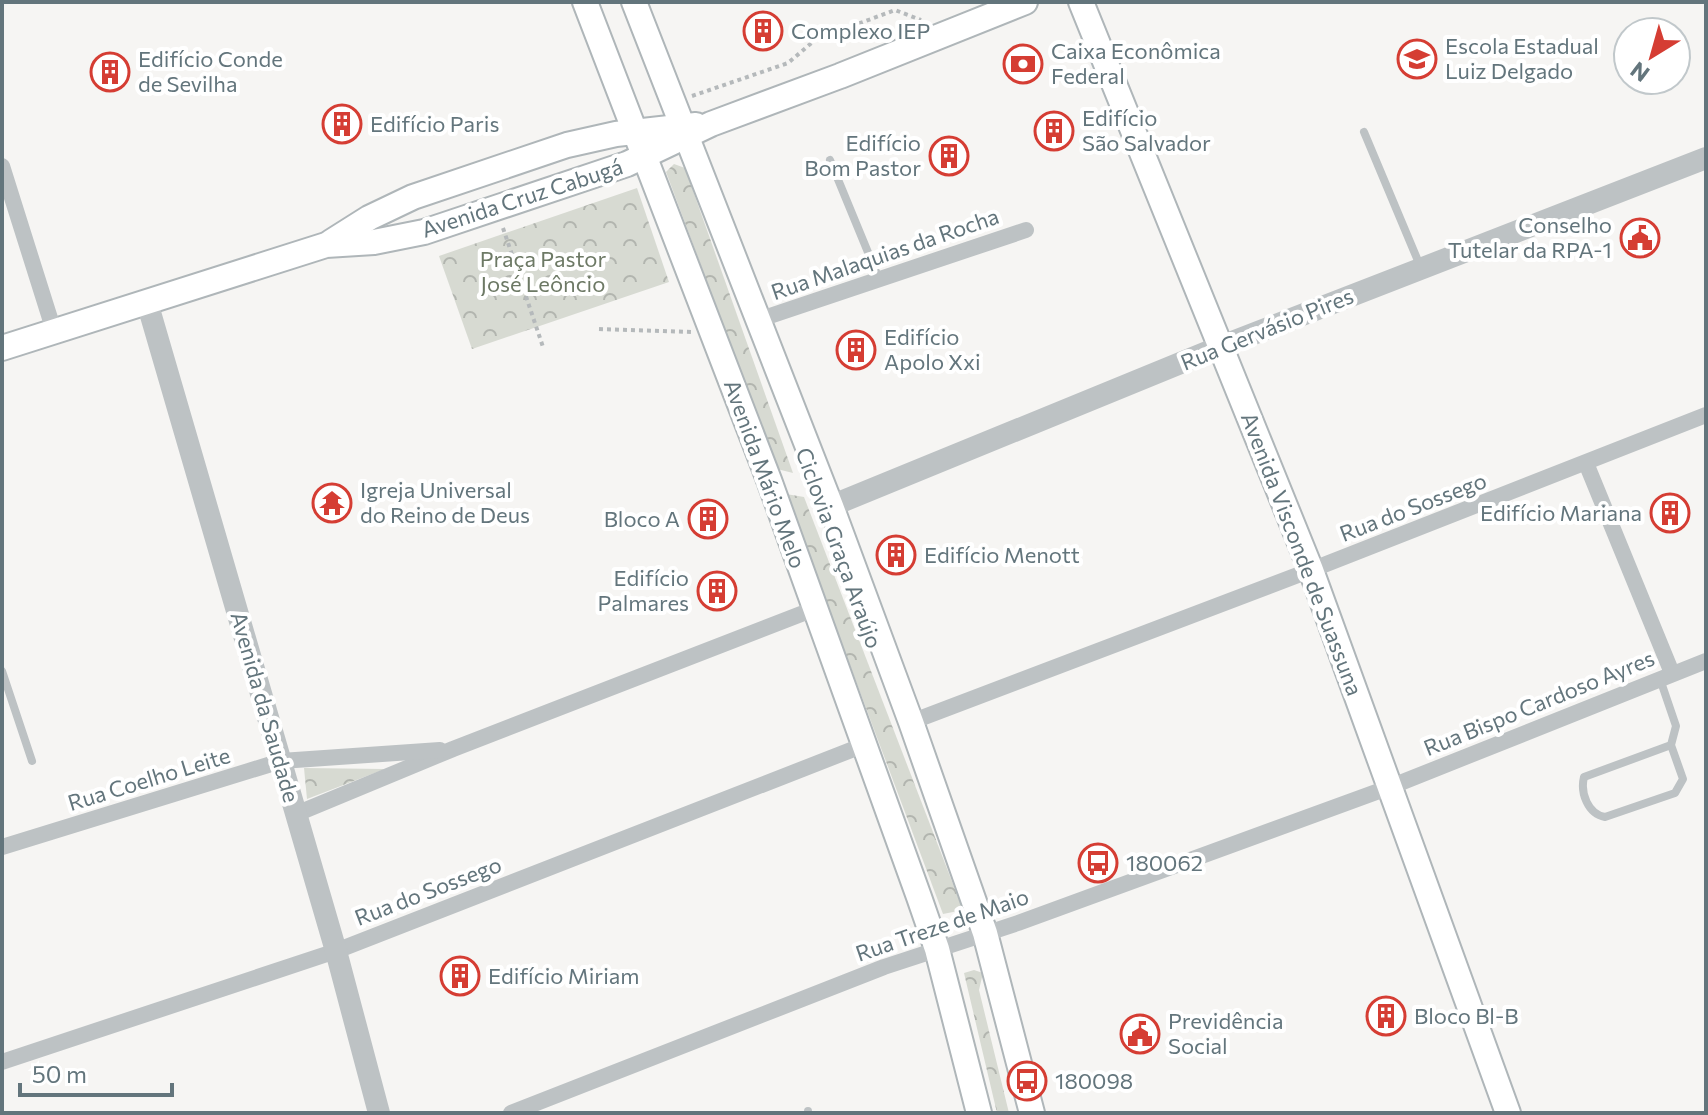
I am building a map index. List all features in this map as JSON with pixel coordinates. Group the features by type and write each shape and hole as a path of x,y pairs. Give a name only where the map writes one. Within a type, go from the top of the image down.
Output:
{"main road":[{"name":"Avenida Mário Melo","path":"585,2 769,480 937,949 979,1113"},
{"path":"634,2 831,506 911,722 985,933 1032,1113"},
{"name":"Avenida Cruz Cabugá","path":"2,348 326,245 374,242 424,232 496,208 644,156 684,132 1025,2"},
{"name":"Avenida Visconde de Suassuna","path":"1081,2 1311,570 1508,1113"},
{"name":"Avenida Cruz Cabugá","path":"326,245 369,218 413,197 567,145 635,132 684,132"}],"street":[{"name":"Rua Gervásio Pires","path":"831,506 1222,346 1706,158"},
{"path":"2,166 54,331"},
{"name":"Rua Malaquias da Rocha","path":"758,320 1026,230"},
{"name":"Avenida da Saudade","path":"147,302 336,951 379,1113"},
{"name":"Rua do Sossego","path":"911,722 1706,415"},
{"path":"1586,463 1666,676"},
{"name":"Rua Coelho Leite","path":"296,814 453,749 814,609"},
{"name":"Rua Bispo Cardoso Ayres","path":"1390,787 1706,661"},
{"name":"Rua do Sossego","path":"2,1062 336,951 864,745"},
{"name":"Rua Coelho Leite","path":"2,847 281,761 453,749"},
{"name":"Rua Treze de Maio","path":"511,1113 884,967 1390,787"}],"lane":[{"path":"1364,132 1421,269"},
{"path":"830,160 879,280"},
{"path":"2,671 32,761"},
{"path":"1666,676 1676,726 1671,745 1683,779 1675,793 1605,817 1589,809 1582,787 1584,777 1671,745"}],"path":[{"path":"688,98 788,63 815,40 895,10 921,19 929,40"},
{"path":"496,208 543,347"},
{"path":"599,329 713,333"}],"green space":[{"path":"674,164 685,168 793,473 777,469 666,172"},
{"name":"Praça Pastor José Leôncio","path":"637,188 669,282 472,349 439,256"},
{"path":"786,494 804,497 963,910 943,914"},
{"path":"304,768 385,769 307,799"},
{"path":"974,970 983,973 979,990 1009,1113 997,1113 964,973"}],"place":[{"name":"Complexo IEP","path":"763,31"},
{"name":"Escola Estadual Luiz Delgado","path":"1417,59"},
{"name":"Caixa Econômica Federal","path":"1023,64"},
{"name":"Edifício Conde de Sevilha","path":"110,72"},
{"name":"Edifício Paris","path":"342,124"},
{"name":"Edifício São Salvador","path":"1054,131"},
{"name":"Edifício Bom Pastor","path":"949,156"},
{"name":"Conselho Tutelar da RPA-1","path":"1640,238"},
{"name":"Edifício Apolo Xxi","path":"856,350"},
{"name":"Igreja Universal do Reino de Deus","path":"332,503"},
{"name":"Edifício Mariana","path":"1670,513"},
{"name":"Bloco A","path":"708,519"},
{"name":"Edifício Menott","path":"896,555"},
{"name":"Edifício Palmares","path":"717,591"},
{"name":"180062","path":"1098,863"},
{"name":"Edifício Miriam","path":"460,976"},
{"name":"Bloco Bl-B","path":"1386,1016"},
{"name":"Previdência Social","path":"1140,1034"},
{"name":"180098","path":"1027,1081"}]}
